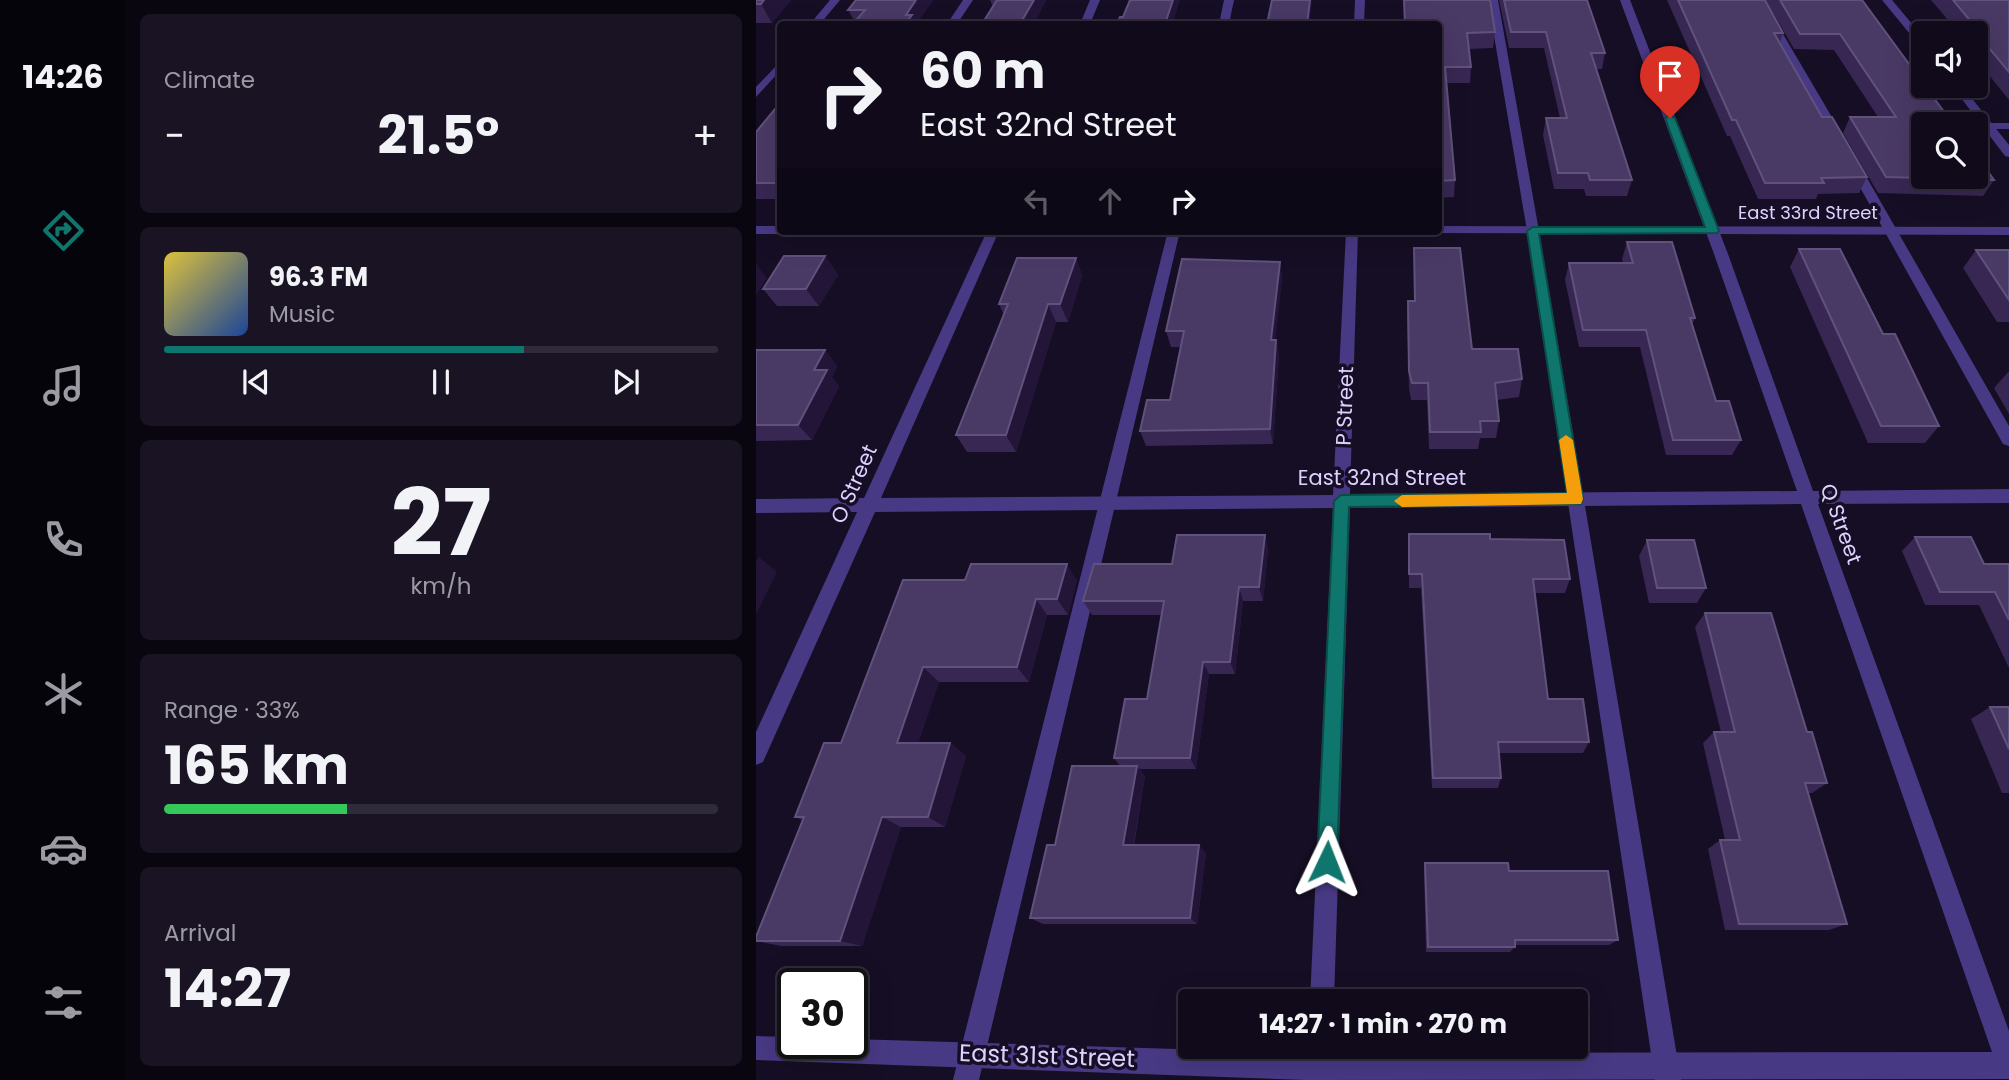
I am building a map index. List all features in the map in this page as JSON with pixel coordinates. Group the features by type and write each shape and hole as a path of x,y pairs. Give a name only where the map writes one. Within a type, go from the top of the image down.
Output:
{"street":[{"path":"818,21 835,0"},
{"path":"954,21 968,0"},
{"path":"1085,21 1095,0"},
{"path":"1225,21 1229,0"},
{"path":"1359,21 1360,0"},
{"path":"1493,0 1533,231 1667,1073"},
{"name":"Q Street","path":"1625,0 1713,231 2009,1065"},
{"path":"1758,0 2009,440"},
{"path":"1887,0 1911,29"},
{"path":"756,93 777,68"},
{"path":"1967,98 1978,112"},
{"path":"1988,125 2009,126"},
{"path":"1988,125 2009,153"},
{"path":"756,230 777,230"},
{"name":"East 33rd Street","path":"1442,230 2009,231"},
{"name":"O Street","path":"756,755 991,235"},
{"path":"967,1080 1173,235"},
{"name":"P Street","path":"1322,989 1352,235"},
{"name":"East 32nd Street","path":"756,506 2009,496"},
{"name":"East 31st Street","path":"756,1048 1667,1073 2009,1065"}],"building":[{"path":"856,0 916,0 906,15 912,15 907,21 856,21 865,10 848,10"},
{"path":"997,0 1034,0 1022,21 984,21"},
{"path":"1130,0 1173,0 1166,21 1118,21 1123,17"},
{"path":"1272,0 1310,0 1307,21 1268,21"},
{"path":"1404,0 1490,0 1495,32 1467,33 1471,67 1445,67 1455,180 1442,181 1442,21 1405,21"},
{"path":"1504,0 1587,0 1605,53 1591,53 1632,180 1590,180 1588,173 1558,173 1546,118 1567,118 1546,32 1511,32"},
{"path":"1678,0 1765,0 1783,33 1774,33 1822,117 1832,117 1867,177 1821,178 1824,183 1765,183 1736,120 1732,120"},
{"path":"1780,0 1862,0 1911,67 1911,98 1934,98 1944,112 1911,112 1911,178 1886,177 1850,117 1896,117 1840,34 1800,34"},
{"path":"1953,0 2009,0 2009,72 1988,47 1988,21 1970,21"},
{"path":"777,107 777,183 756,183 756,132"},
{"path":"1627,242 1672,242 1695,318 1690,318 1716,401 1729,401 1741,440 1673,440 1646,330 1583,330 1569,263 1633,263"},
{"path":"1414,248 1460,248 1472,349 1518,349 1522,379 1495,383 1499,421 1480,421 1481,432 1430,432 1428,383 1412,383 1409,371 1408,301 1415,301"},
{"path":"1799,249 1840,249 1883,334 1895,334 1939,426 1881,426"},
{"path":"1976,250 2009,250 2009,300"},
{"path":"784,256 825,256 806,289 763,289"},
{"path":"1017,258 1076,258 1060,304 1048,304 1006,435 956,435 1008,304 999,304"},
{"path":"1182,259 1280,262 1271,340 1276,340 1270,429 1140,431 1147,400 1170,400 1184,331 1166,331"},
{"path":"756,350 825,350 814,370 827,370 798,425 756,425"},
{"path":"1409,534 1490,534 1490,539 1564,540 1570,579 1533,579 1548,699 1583,699 1589,742 1498,742 1501,778 1433,778 1422,574 1409,574"},
{"path":"1177,535 1265,535 1259,587 1239,587 1230,662 1203,662 1190,758 1114,758 1125,699 1147,699 1164,601 1083,601 1094,564 1172,564"},
{"path":"1915,537 1971,537 1984,564 2009,564 2009,620 1995,592 1940,592"},
{"path":"1647,540 1694,540 1706,588 1657,588"},
{"path":"971,564 1067,564 1057,599 1036,599 1017,667 923,667 897,743 950,743 928,817 882,817 840,941 756,941 804,817 795,817 824,743 841,743 903,580 965,580"},
{"path":"1705,613 1771,613 1807,732 1812,732 1827,783 1805,783 1847,924 1739,924 1720,840 1740,840 1714,732 1735,732"},
{"path":"1990,707 2009,707 2009,749"},
{"path":"1072,766 1137,766 1123,845 1199,845 1190,918 1030,918 1047,845 1055,845"},
{"path":"1425,863 1508,863 1509,871 1608,871 1618,940 1515,940 1515,947 1428,947"}],"slow traffic":[{"path":"1402,501 1575,499 1566,440"}],"route":[{"path":"1327,862 1341,501 1575,499 1533,231 1713,231 1670,118"}]}
